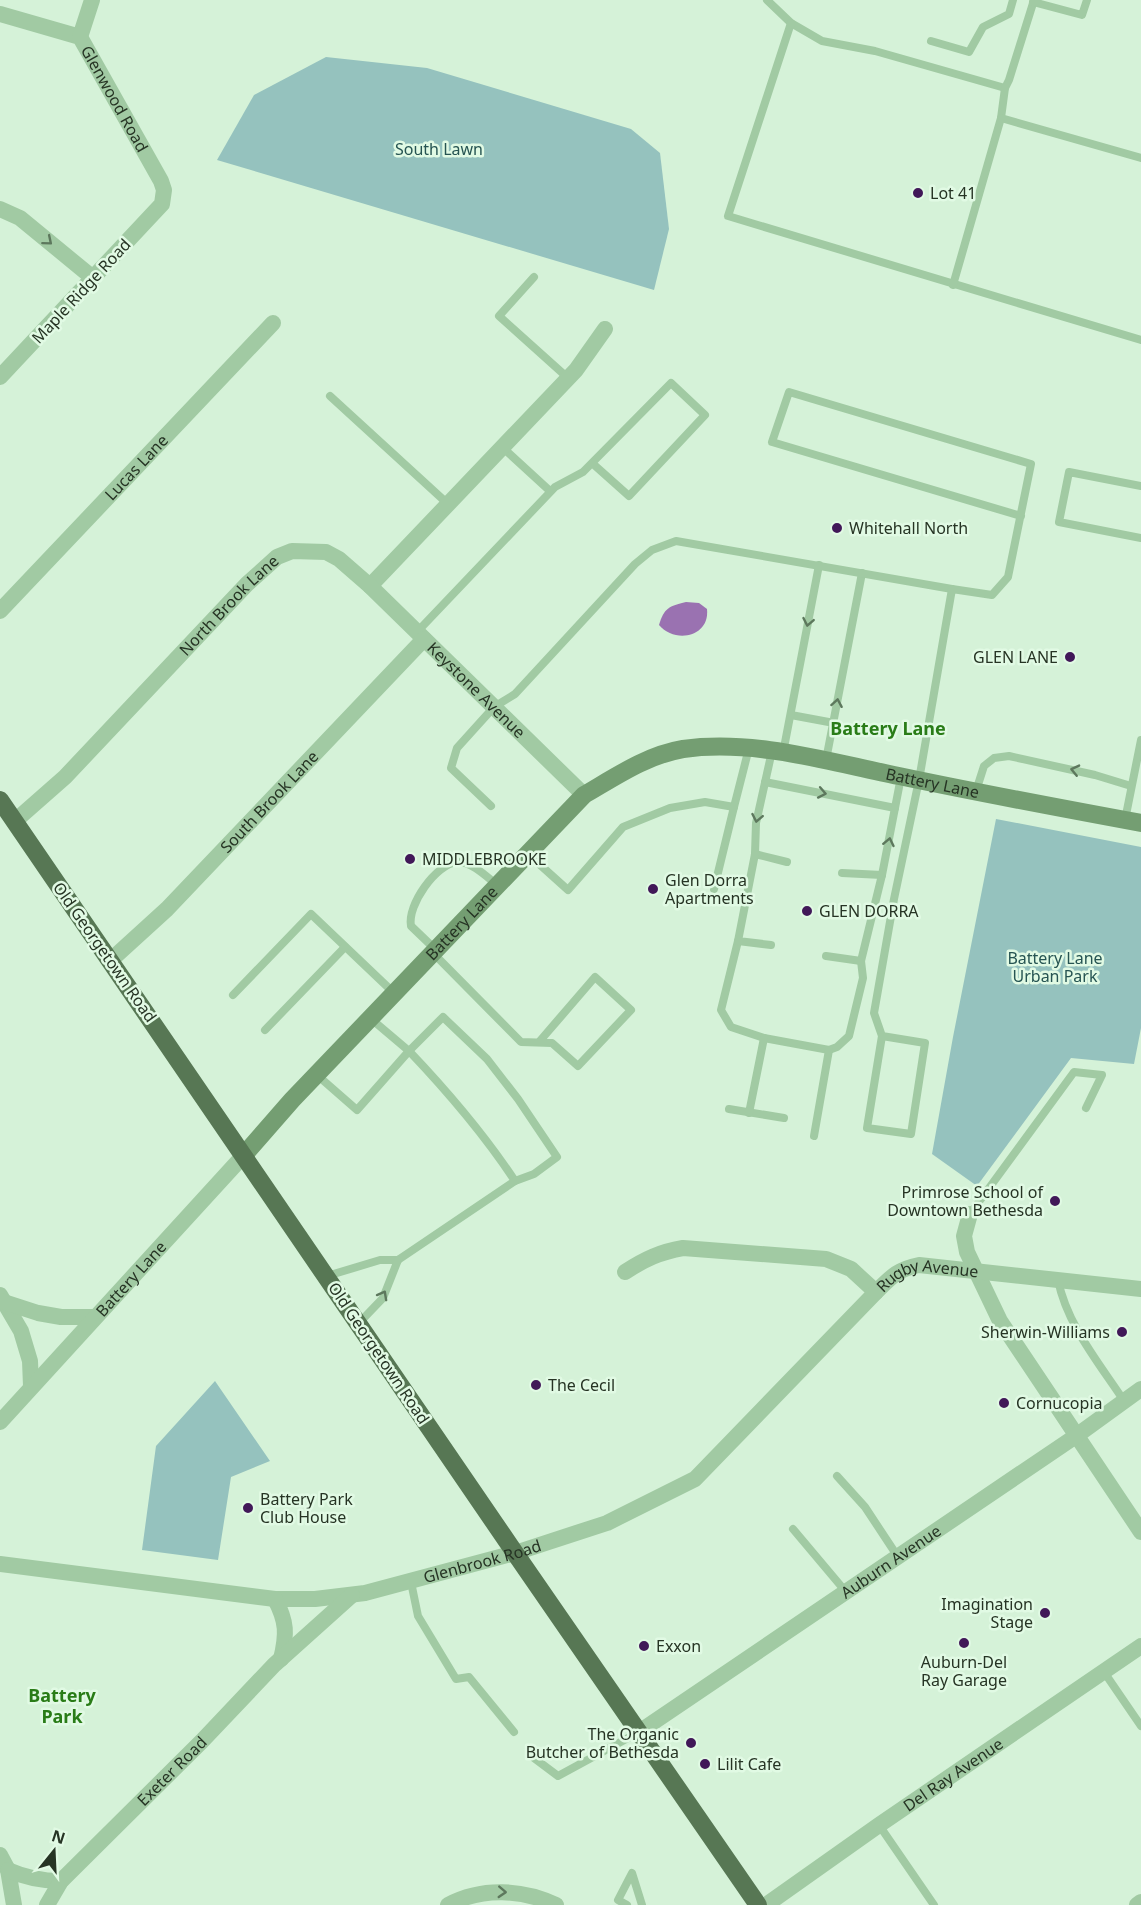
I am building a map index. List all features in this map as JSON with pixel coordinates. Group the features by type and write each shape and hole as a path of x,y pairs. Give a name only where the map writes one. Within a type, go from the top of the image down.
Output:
{"main road":[{"name":"Old Georgetown Road","path":"0,800 758,1905"}],"street":[{"path":"80,37 92,0"},
{"name":"Glenwood Road","path":"0,14 80,37 161,180 164,190 162,204"},
{"name":"Maple Ridge Road","path":"0,376 162,204"},
{"path":"0,209 20,218 93,278"},
{"name":"Lucas Lane","path":"0,611 273,323"},
{"path":"370,586 568,378 605,329"},
{"name":"North Brook Lane","path":"15,821 65,777 247,584 278,557 292,551 326,552 339,559 370,586"},
{"name":"Keystone Avenue","path":"370,586 584,795"},
{"name":"South Brook Lane","path":"111,960 167,909 421,635"},
{"name":"Battery Lane","path":"0,1422 316,1075 584,795 637,764 680,750 713,746 748,748 826,761 1133,822"},
{"path":"970,1214 964,1236 967,1252 1000,1321 1141,1532"},
{"name":"Rugby Avenue","path":"625,1272 664,1251 683,1248 826,1259 851,1269 876,1292 897,1272 906,1267 919,1265 1141,1288"},
{"name":"Glenbrook Road","path":"0,1564 275,1599 315,1599 352,1596 515,1553 607,1523 695,1479 876,1292"},
{"path":"1,1299 38,1313 61,1317 95,1317"},
{"path":"1,1299 21,1331 30,1361 31,1386"},
{"name":"Auburn Avenue","path":"639,1732 1076,1436 1141,1389"},
{"name":"Exeter Road","path":"47,1905 61,1881 281,1659 352,1596"},
{"path":"275,1599 286,1626 281,1659"},
{"name":"Del Ray Avenue","path":"766,1905 879,1825 1140,1650"},
{"path":"4,1863 26,1878 61,1881"},
{"path":"4,1863 14,1905"},
{"path":"448,1905 464,1896 490,1892 524,1893 556,1905"},
{"path":"1137,1905 1141,1902"}],"lane":[{"path":"767,0 791,23 822,41 875,51 1005,88"},
{"path":"931,41 969,52 983,27 1009,14 1013,0"},
{"path":"953,285 1000,118 1005,88 1010,80 1033,1 1082,15 1087,0"},
{"path":"791,23 728,216 1141,340"},
{"path":"1000,118 1141,158"},
{"path":"534,277 499,316 568,378"},
{"path":"421,635 550,491 583,472 671,383 705,415 629,496 592,463"},
{"path":"491,806 451,768 456,748 494,707 515,694 635,564 652,550 676,541 992,595 1008,577 1021,516 1031,464 789,392 772,442 1021,516"},
{"path":"330,396 448,504"},
{"path":"502,447 550,491"},
{"path":"1141,486 1069,472 1059,522 1141,538"},
{"path":"819,565 790,715 765,782 756,824 755,854 738,941 721,1010 732,1027 764,1038 829,1050 837,1047 849,1036 863,978 861,961 882,875 895,808 910,778"},
{"path":"826,761 862,573"},
{"path":"882,1036 925,1043 911,1134 867,1128 882,1036 874,1012 894,899 910,778 952,589"},
{"path":"790,715 834,723"},
{"path":"1133,822 1131,786 1141,740"},
{"path":"714,889 748,748"},
{"path":"976,791 984,766 994,758 1009,756 1095,775 1131,786"},
{"path":"765,782 895,808"},
{"path":"528,854 568,890 623,827 670,808 705,802 734,807"},
{"path":"755,854 787,862"},
{"path":"497,886 474,868 458,862 450,864 421,892 414,903 410,921 415,930 521,1042 552,1043 578,1066 631,1010 595,977 539,1042"},
{"path":"842,873 882,875"},
{"path":"232,995 311,914 394,993"},
{"path":"738,941 771,945"},
{"path":"265,1030 345,947"},
{"path":"826,956 861,961"},
{"path":"316,1075 357,1110 443,1017 487,1059 518,1099 557,1157 534,1174 514,1181 398,1260 383,1298 359,1323"},
{"path":"370,1018 409,1052 447,1091 494,1149 514,1181"},
{"path":"749,1113 764,1038"},
{"path":"814,1136 829,1050"},
{"path":"970,1214 1074,1072 1102,1075 1086,1108"},
{"path":"729,1109 784,1119"},
{"path":"327,1276 380,1260 398,1260"},
{"path":"1058,1280 1062,1301 1081,1337 1124,1401"},
{"path":"837,1476 865,1507 898,1557"},
{"path":"793,1529 846,1592"},
{"path":"411,1582 418,1616 456,1679 469,1677 514,1732"},
{"path":"1104,1672 1141,1726"},
{"path":"534,1758 558,1776 639,1732"},
{"path":"879,1825 934,1905"},
{"path":"627,1905 618,1900 632,1873 642,1905"}],"green space":[{"name":"South Lawn","path":"326,57 427,68 631,129 660,153 669,229 654,290 217,160 254,95"},
{"name":"Battery Lane Urban Park","path":"996,819 1141,847 1141,1028 1134,1064 1071,1058 977,1186 932,1154"},
{"path":"215,1381 270,1461 231,1477 218,1560 142,1550 156,1446"}],"shaded area":[{"path":"686,602 699,603 707,609 703,626 690,635 682,636 666,631 659,625 668,609"}],"place":[{"name":"Lot 41","path":"918,193"},
{"name":"Whitehall North","path":"837,528"},
{"name":"GLEN LANE","path":"1070,657"},
{"name":"MIDDLEBROOKE","path":"410,859"},
{"name":"Glen Dorra Apartments","path":"653,889"},
{"name":"GLEN DORRA","path":"807,911"},
{"name":"Primrose School of Downtown Bethesda","path":"1055,1201"},
{"name":"Sherwin-Williams","path":"1122,1332"},
{"name":"The Cecil","path":"536,1385"},
{"name":"Cornucopia","path":"1004,1403"},
{"name":"Battery Park Club House","path":"248,1508"},
{"name":"Imagination Stage","path":"1045,1613"},
{"name":"Auburn-Del Ray Garage","path":"964,1643"},
{"name":"Exxon","path":"644,1646"},
{"name":"The Organic Butcher of Bethesda","path":"691,1743"},
{"name":"Lilit Cafe","path":"705,1764"}],"district":[{"name":"Battery Lane","path":"888,729"},
{"name":"Battery Park","path":"62,1706"}]}
